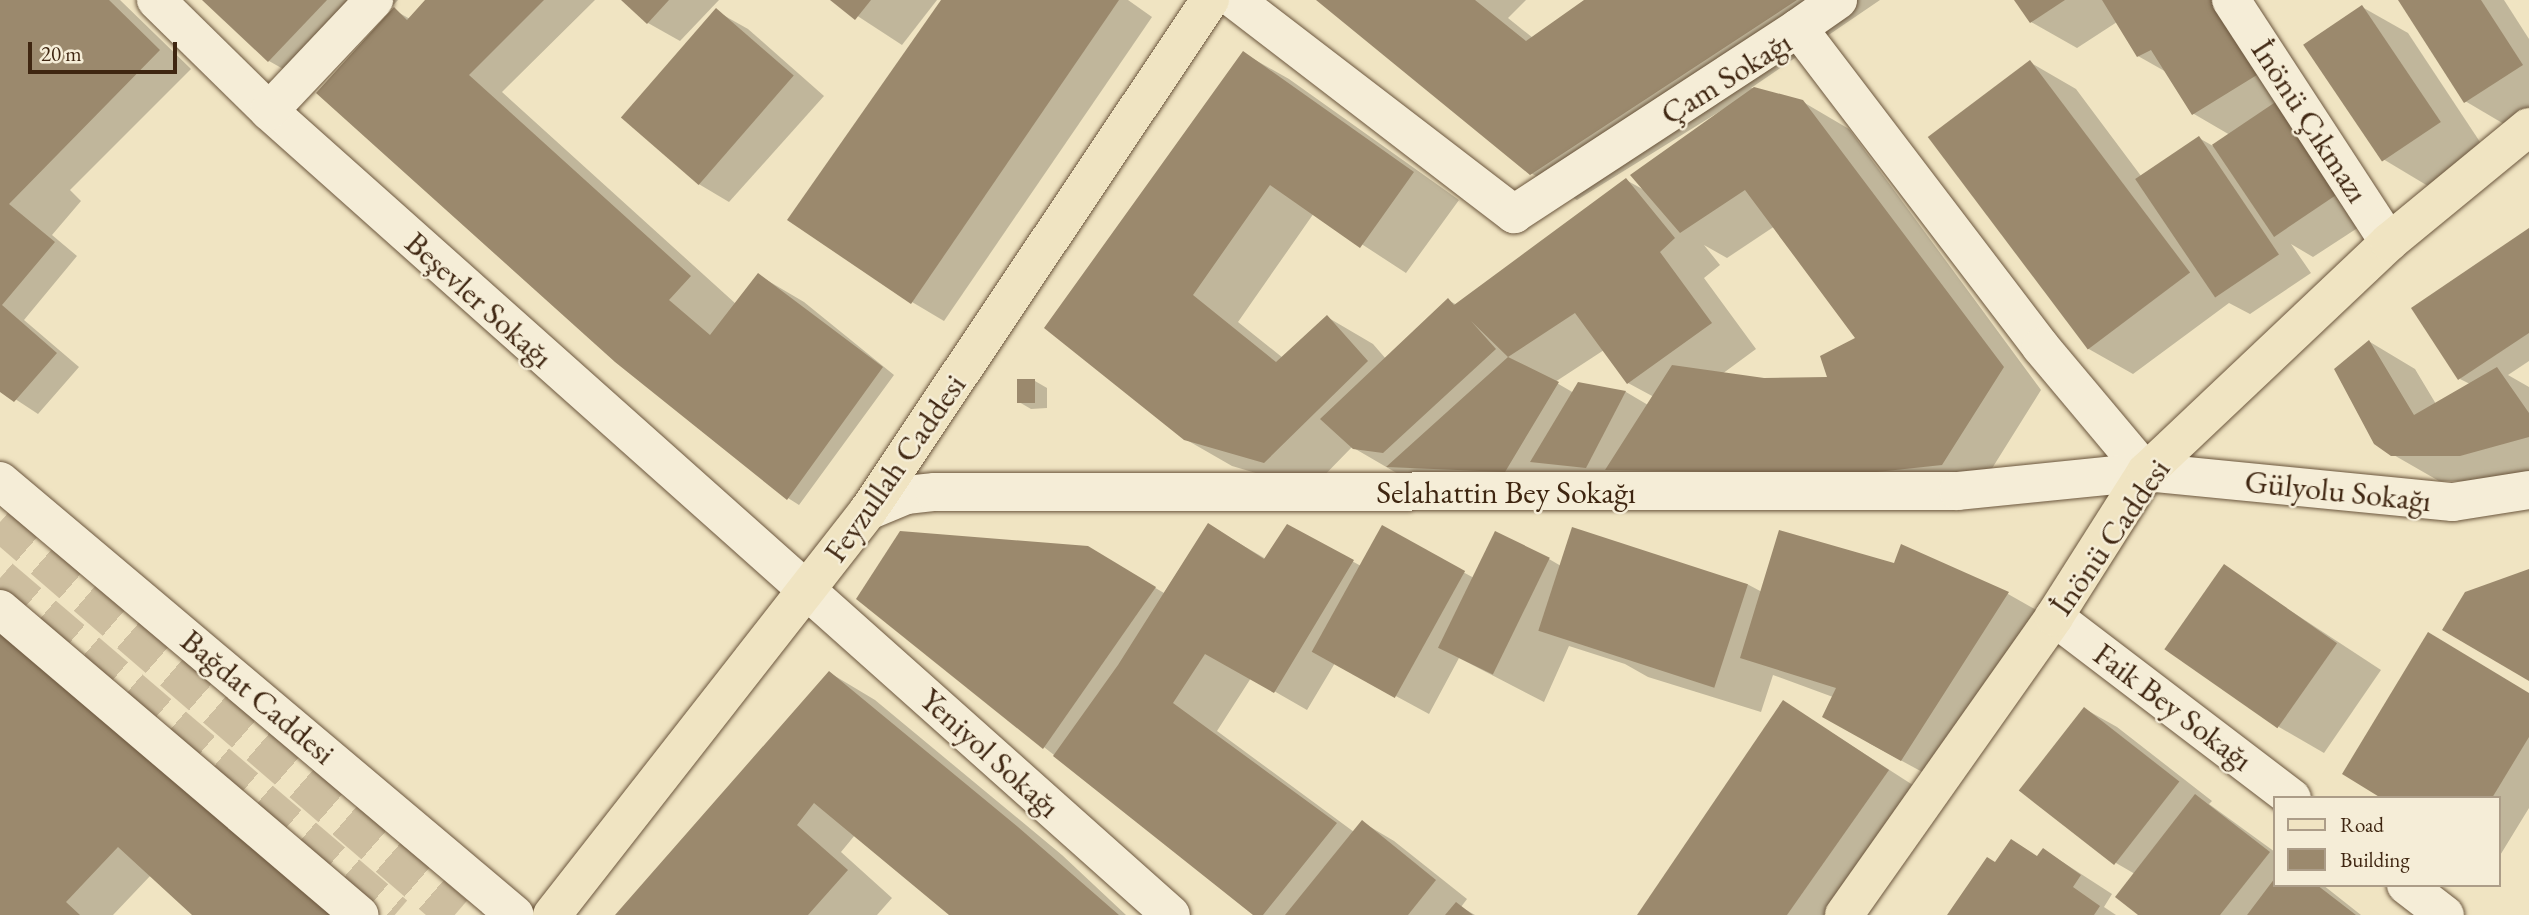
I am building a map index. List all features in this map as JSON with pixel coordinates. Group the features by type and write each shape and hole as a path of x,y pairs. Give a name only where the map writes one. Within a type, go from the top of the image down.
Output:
{"main road":[{"name":"Feyzullah Caddesi","path":"552,915 811,590 868,511 1210,0"},
{"name":"İnönü Caddesi","path":"1844,915 2054,617 2146,472 2389,242 2529,127"}],"street":[{"name":"Beşevler Sokağı","path":"156,0 269,111 692,491 811,590"},
{"path":"269,111 374,0"},
{"name":"Çam Sokağı","path":"1235,0 1514,214 1798,28 2040,347 2146,472"},
{"path":"1798,28 1838,0"},
{"name":"İnönü Çıkmazı","path":"2231,0 2389,242"},
{"name":"Selahattin Bey Sokağı","path":"868,511 906,495 935,492 1958,491 2146,472"},
{"name":"Gülyolu Sokağı","path":"2146,472 2454,502 2529,490"},
{"name":"Bağdat Caddesi","path":"0,481 515,915"},
{"name":"Yeniyol Sokağı","path":"811,590 1171,915"},
{"path":"0,609 359,915"},
{"name":"Faik Bey Sokağı","path":"2054,617 2289,796"},
{"path":"2409,887 2445,915"}],"building":[{"path":"0,0 109,0 160,50 9,204 55,242 2,305 57,353 14,402 0,392"},
{"path":"202,0 327,0 268,62"},
{"path":"425,0 544,0 469,75 691,276 669,300 710,335 758,273 883,367 787,500 615,362 316,93 394,7 407,20"},
{"path":"621,0 669,0 647,24"},
{"path":"830,0 871,0 855,20"},
{"path":"941,0 1119,0 911,304 787,220"},
{"path":"1316,0 1475,0 1526,41 1584,0 1797,0 1530,175"},
{"path":"2014,0 2065,0 2030,23"},
{"path":"2102,0 2220,0 2265,70 2192,115 2151,50 2137,57"},
{"path":"2398,0 2481,0 2523,65 2464,103"},
{"path":"2362,5 2441,122 2382,162 2303,45"},
{"path":"716,8 794,76 699,185 621,117"},
{"path":"1243,51 1414,172 1360,248 1270,185 1193,295 1276,362 1327,315 1368,361 1264,463 1184,440 1044,328"},
{"path":"2030,60 2190,272 2088,349 1928,137"},
{"path":"1754,87 1803,100 2004,367 1942,465 1858,474 1605,470 1672,365 1764,378 1827,377 1820,356 1855,338 1745,190 1680,233 1630,175"},
{"path":"2280,99 2342,191 2274,237 2212,145"},
{"path":"2199,136 2279,255 2215,298 2135,179"},
{"path":"1626,178 1675,238 1660,252 1712,323 1627,384 1575,313 1508,357 1471,321 1496,349 1383,453 1353,449 1320,419 1448,298 1454,305"},
{"path":"2529,228 2529,333 2458,380 2411,308"},
{"path":"2369,340 2414,415 2497,367 2529,413 2529,437 2460,456 2391,456 2374,444 2334,369"},
{"path":"1508,357 1559,382 1505,472 1386,467"},
{"path":"1017,379 1035,379 1035,403 1017,403"},
{"path":"1578,382 1626,391 1586,468 1530,462"},
{"path":"1208,523 1264,559 1287,524 1354,560 1274,693 1205,654 1173,703 1337,823 1263,915 1253,915 1053,756 1118,665"},
{"path":"1382,525 1465,571 1395,698 1312,652"},
{"path":"1572,527 1748,584 1714,688 1538,631"},
{"path":"1779,530 1894,563 1901,544 2009,592 1901,761 1822,717 1836,688 1740,658"},
{"path":"900,531 1088,546 1156,587 1043,749 856,599"},
{"path":"1495,531 1550,558 1493,675 1438,648"},
{"path":"2224,564 2337,643 2277,728 2164,649"},
{"path":"2529,569 2529,681 2442,630 2465,592"},
{"path":"0,624 341,915 192,915 118,847 66,902 80,915 0,915"},
{"path":"2428,632 2529,693 2529,737 2493,796 2378,796 2342,774"},
{"path":"829,671 1018,827 1119,915 949,915 814,803 797,825 848,870 808,915 615,915"},
{"path":"1783,700 1889,770 1787,915 1637,915"},
{"path":"2084,707 2179,781 2114,865 2019,791"},
{"path":"2195,794 2270,852 2220,915 2138,915 2115,897"},
{"path":"1362,820 1436,880 1408,915 1285,915"},
{"path":"2011,839 2037,856 2043,848 2081,875 2073,887 2100,906 2094,915 1947,915 1987,857 1995,862"},
{"path":"2274,879 2274,887 2320,887 2356,915 2247,915"},
{"path":"1456,902 1473,915 1445,915"}],"tunnel":[{"path":"0,522 455,915"},
{"path":"0,578 395,915"}]}
